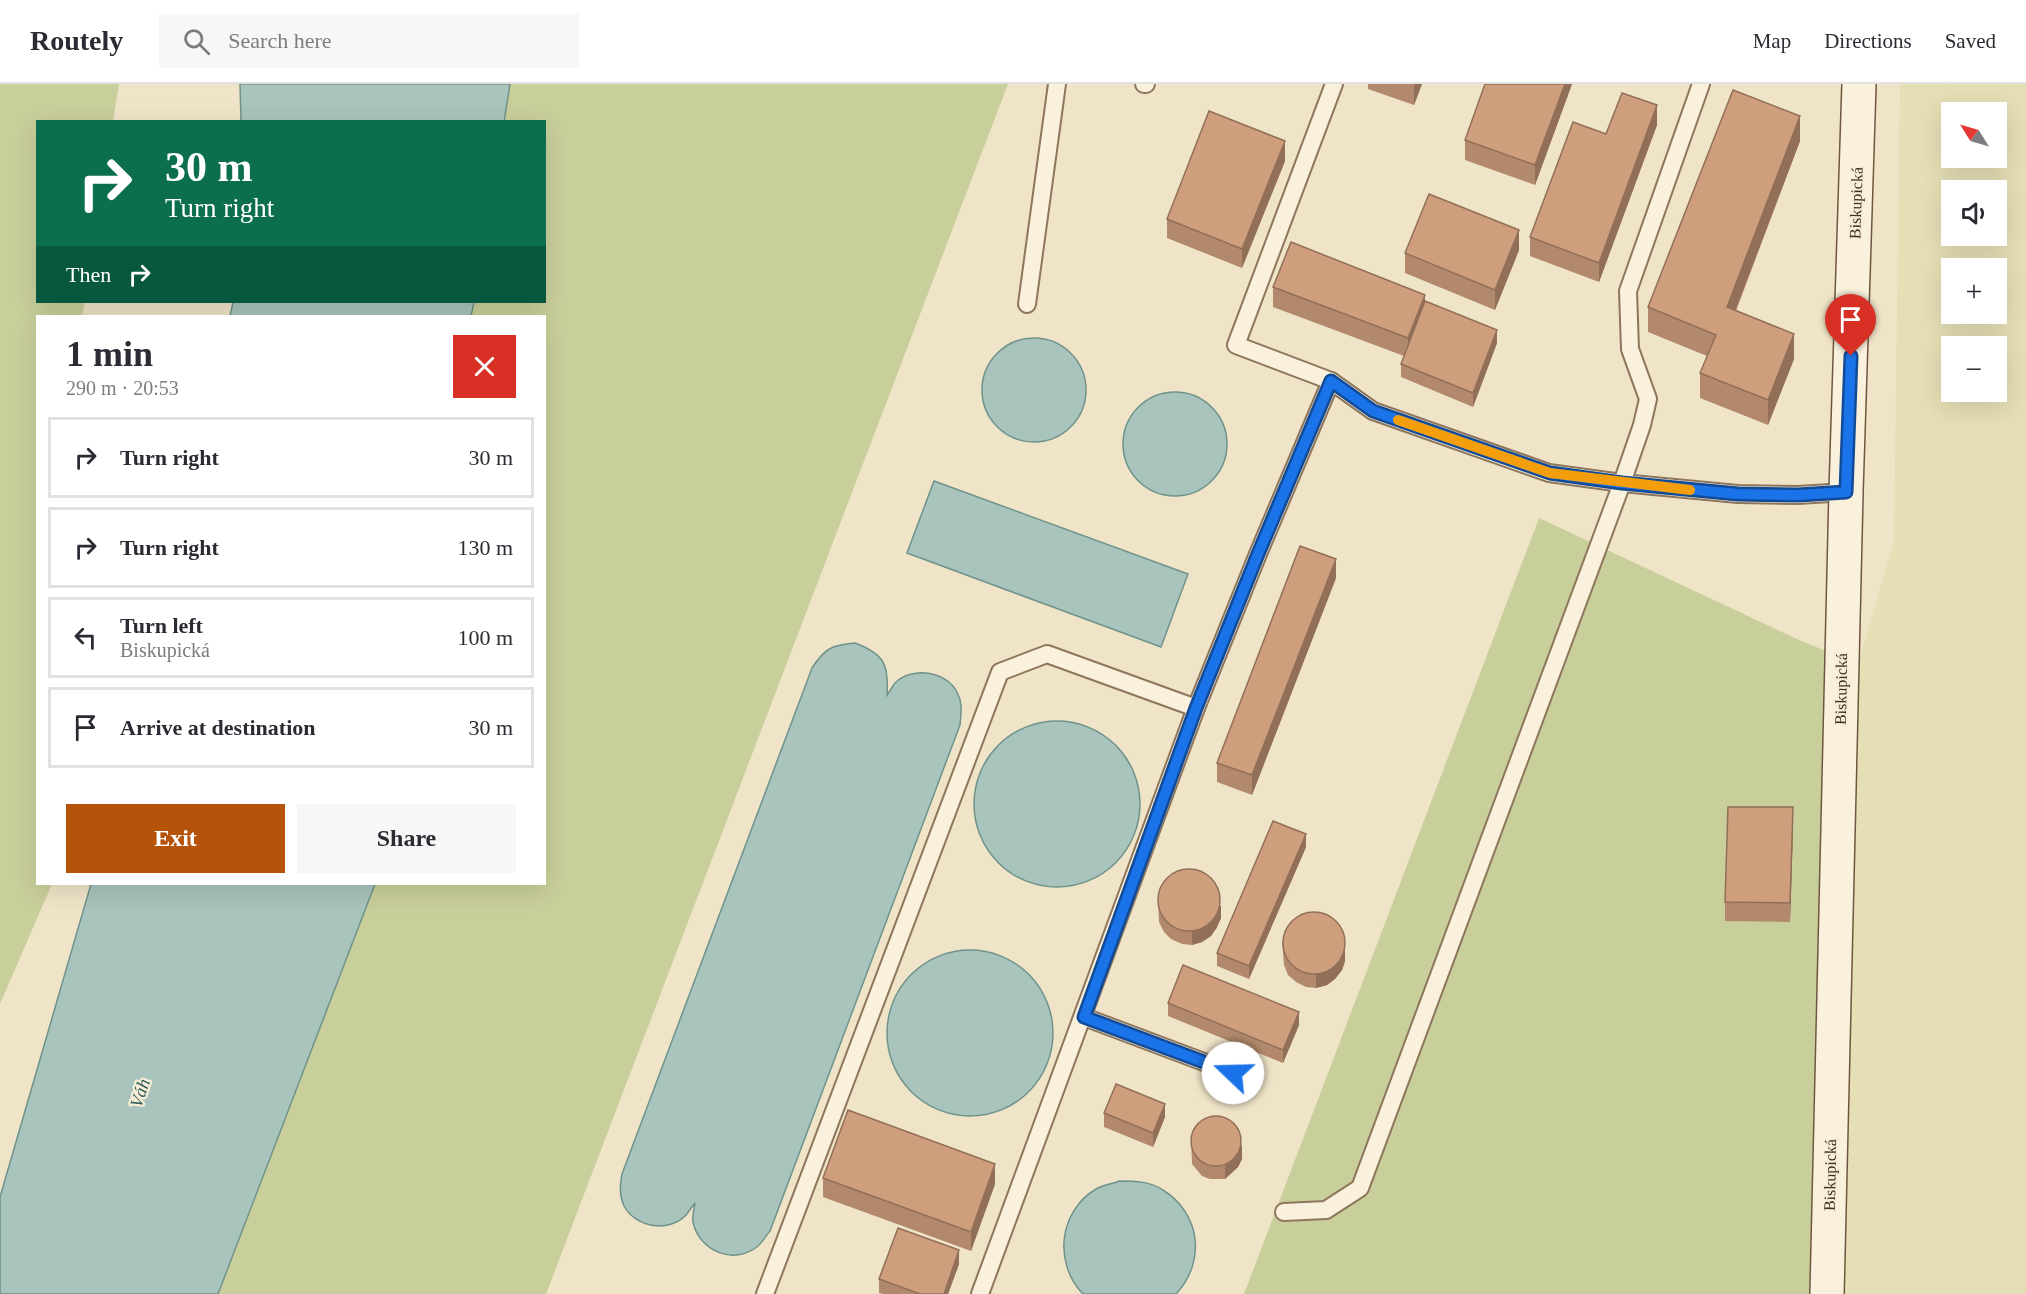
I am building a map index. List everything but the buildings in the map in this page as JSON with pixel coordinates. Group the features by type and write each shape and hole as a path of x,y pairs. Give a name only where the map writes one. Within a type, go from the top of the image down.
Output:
{"street":[{"name":"Biskupická","path":"1827,1294 1846,492 1859,84"}],"lane":[{"path":"1027,304 1057,84"},
{"path":"1334,84 1236,345 1331,381 1373,411 1550,473 1622,483 1738,494 1798,495 1846,492"},
{"path":"1284,1212 1326,1210 1360,1188 1622,483 1642,426 1648,399 1630,349 1629,291 1701,84"},
{"path":"980,1294 1196,708 1253,565 1331,381"},
{"path":"765,1294 1000,672 1047,654 1196,708"},
{"path":"1084,1017 1233,1073"}],"shaded area":[{"path":"1900,84 2026,84 2026,1294 1827,1294 1858,664 1894,541"}],"green space":[{"path":"0,84 119,84 113,120 36,120 36,303 85,303 82,315 36,315 36,885 52,885 0,1004"},
{"path":"510,84 1008,84 546,1294 218,1294 375,885 546,885 546,315 471,315 474,303 546,303 546,120 504,120"},
{"path":"1539,518 1799,640 1858,664 1827,1294 1244,1294"}],"water":[{"path":"240,84 510,84 504,120 241,120"},
{"path":"233,303 474,303 471,315 230,315"},
{"path":"1034,338 1054,342 1071,353 1082,370 1086,390 1082,410 1071,427 1054,438 1034,442 1014,438 997,427 986,410 982,390 986,370 997,353 1014,342"},
{"path":"1175,392 1195,396 1212,407 1223,424 1227,444 1223,464 1212,481 1195,492 1175,496 1155,492 1138,481 1127,464 1123,444 1127,424 1138,407 1155,396"},
{"path":"934,481 1188,574 1161,647 907,553"},
{"path":"855,643 873,651 883,662 887,675 887,695 895,683 910,674 928,673 945,679 959,696 960,725 770,1231 760,1244 749,1252 728,1255 710,1248 702,1241 693,1220 695,1203 686,1215 671,1224 653,1226 636,1219 622,1202 620,1190 622,1174 812,668 830,649"},
{"path":"1057,721 1089,728 1103,735 1115,746 1126,758 1133,772 1140,804 1133,836 1126,850 1115,862 1103,873 1089,880 1057,887 1025,880 1011,873 999,862 988,850 981,836 974,804 981,772 988,758 999,746 1011,735 1025,728"},
{"name":"Váh","path":"91,885 375,885 218,1294 0,1294 0,1197"},
{"path":"970,950 1002,957 1016,964 1028,975 1039,987 1046,1001 1053,1033 1046,1065 1039,1079 1028,1091 1016,1102 1002,1109 970,1116 938,1109 924,1102 912,1091 901,1079 894,1065 887,1033 894,1001 901,987 912,975 924,964 938,957"},
{"path":"1119,1181 1142,1182 1163,1190 1176,1200 1192,1225 1195,1253 1192,1268 1176,1294 1083,1294 1073,1281 1067,1268 1064,1238 1074,1210 1096,1189"}],"slow traffic":[{"path":"1398,420 1550,473 1690,490"}],"route":[{"path":"1233,1073 1084,1017 1196,708 1331,381 1373,411 1550,473 1622,483 1738,494 1798,495 1846,492 1851,356"}]}
